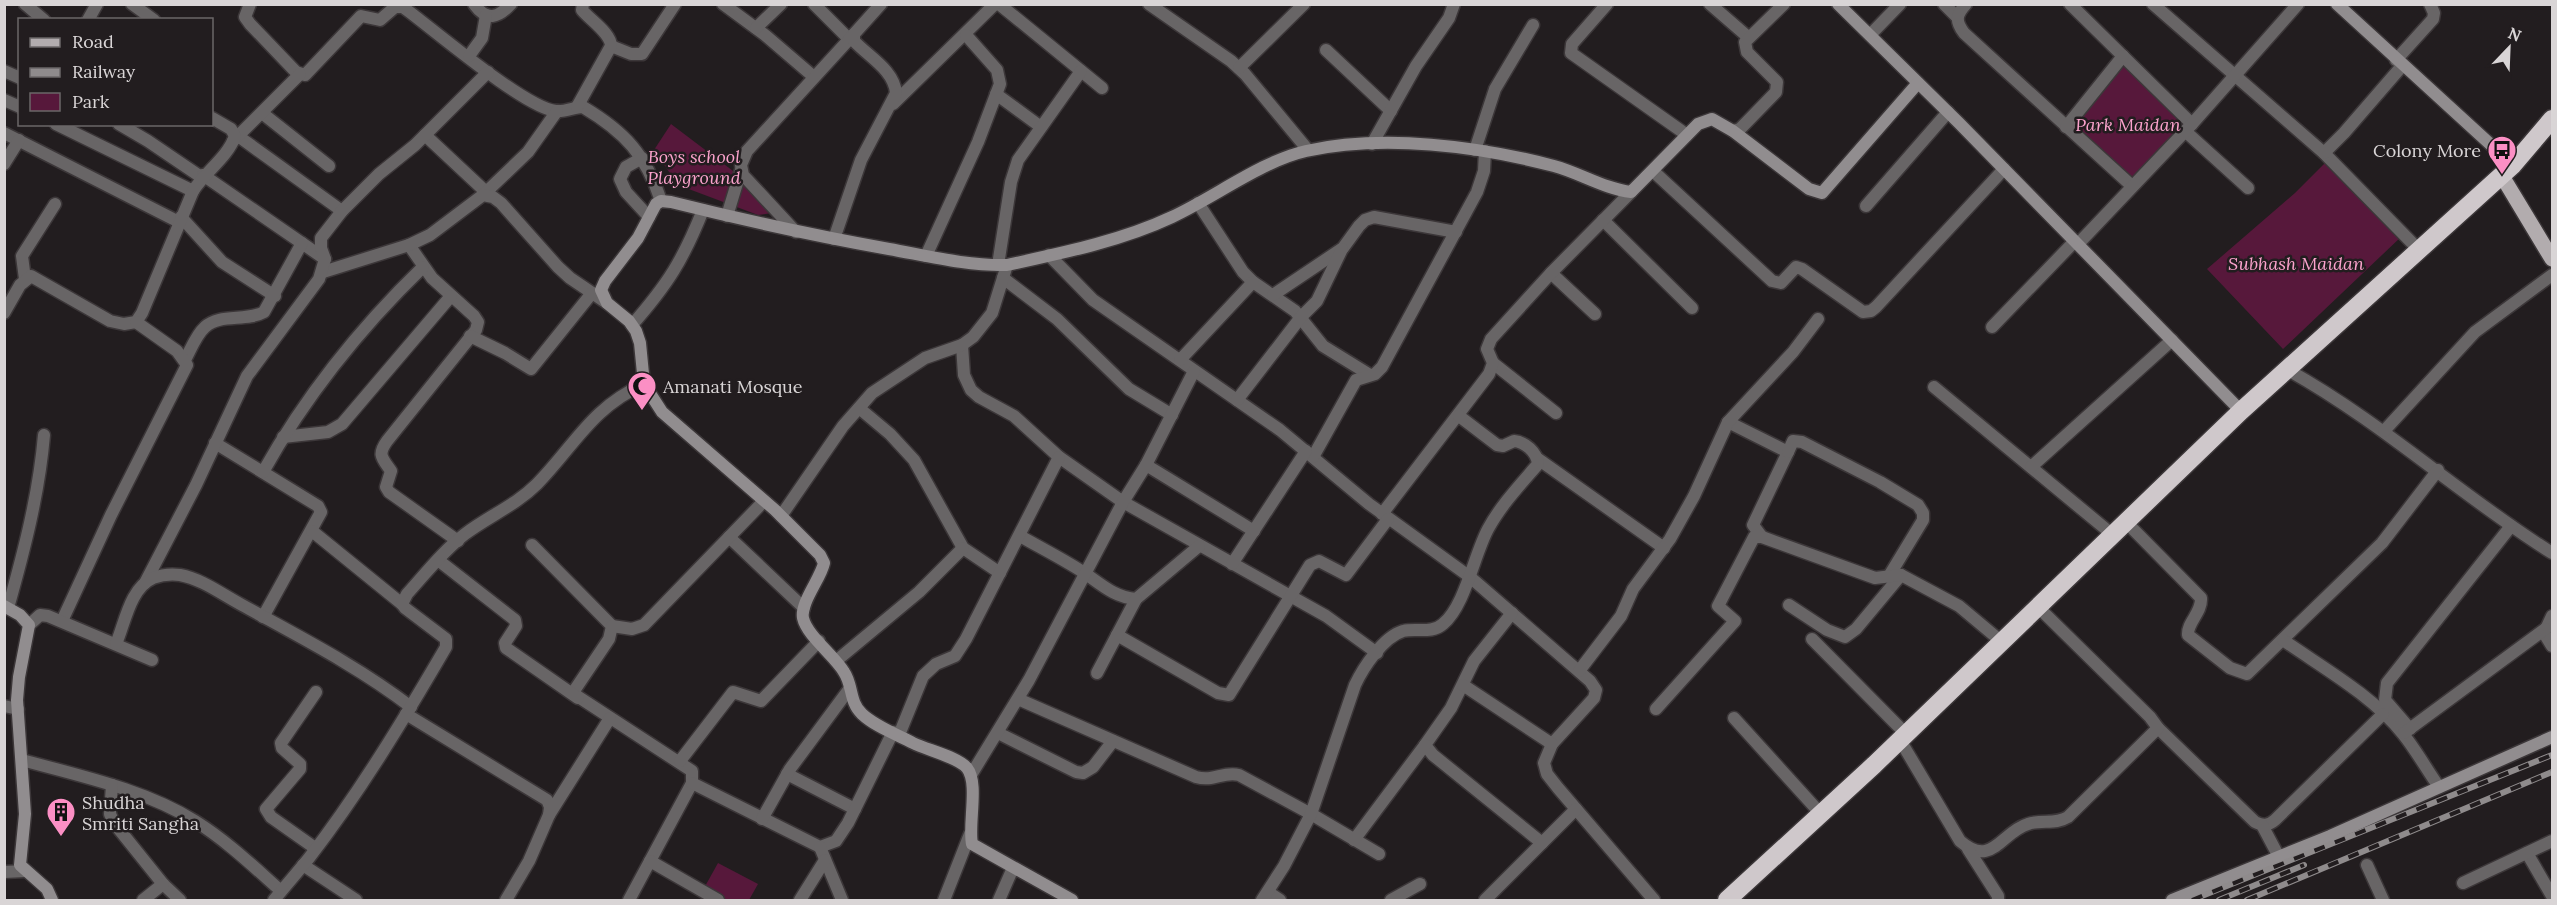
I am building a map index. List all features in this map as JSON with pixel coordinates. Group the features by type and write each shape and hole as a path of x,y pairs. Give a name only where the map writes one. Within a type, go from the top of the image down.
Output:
{"highway":[{"path":"1727,900 1903,737 2241,411 2508,171 2553,119"}],"main road":[{"path":"2508,171 2553,259"}],"street":[{"path":"25,4 42,18"},
{"path":"89,18 97,4"},
{"path":"132,4 151,18"},
{"path":"250,4 245,17 250,24 300,74 305,75 365,10 380,20 395,7 403,7 488,72 537,105 557,111 583,107 596,115 621,135 642,158 653,177 661,201"},
{"path":"474,4 486,15 501,15 512,4"},
{"path":"578,107 611,46 611,41 607,36 582,10 583,4"},
{"path":"611,46 631,54 642,54 675,4"},
{"path":"723,4 756,28 814,77"},
{"path":"756,28 781,4"},
{"path":"814,4 886,71 895,83 896,93 892,105 861,160 834,239"},
{"path":"727,216 742,160 747,151 881,4"},
{"path":"892,105 997,4 1102,88"},
{"path":"1149,4 1217,50 1239,68 1308,150"},
{"path":"1239,68 1304,4"},
{"path":"1372,144 1416,66 1449,18 1454,4"},
{"path":"1607,4 1572,44 1571,53 1687,135"},
{"path":"1710,4 1748,37"},
{"path":"1733,131 1740,129 1773,97 1778,87 1777,82 1747,52 1745,42 1784,4"},
{"path":"1838,4 1948,112 2241,411"},
{"path":"1870,35 1900,4"},
{"path":"1944,4 1957,17"},
{"path":"1966,4 1957,17 1957,23 1974,43 2132,186"},
{"path":"2070,4 2123,56 2188,128 2248,188"},
{"path":"2153,4 2324,153 2421,251"},
{"path":"1992,327 2188,128 2298,4"},
{"path":"2337,4 2508,171"},
{"path":"2324,153 2344,133 2433,19 2434,13 2430,4"},
{"path":"469,56 482,38 486,15"},
{"path":"1232,564 1310,454 1356,380 1382,367 1482,180 1480,151 1495,88 1533,25"},
{"path":"926,256 978,141 1000,84 997,70 966,35"},
{"path":"1326,50 1391,111"},
{"path":"2066,127 2123,56"},
{"path":"4,71 18,77"},
{"path":"781,516 831,442 872,393 925,358 962,345 973,338 992,313 1003,278 1002,265 1014,170 1018,160 1080,71"},
{"path":"116,644 136,594 145,583 196,485 247,376 314,288 323,272 325,259 321,248 321,238 342,211 379,174 425,135 488,72"},
{"path":"136,322 142,313 192,191 202,176 236,139 300,74"},
{"path":"1117,635 1218,693 1229,695 1314,562 1319,561 1341,574 1346,575 1350,571 1385,516 1490,374 1493,363 1487,344 1551,273 1687,135 1704,120 1712,119 1733,131 1809,189 1822,193 1918,83"},
{"path":"996,94 1041,127"},
{"path":"4,100 18,106"},
{"path":"323,272 409,245 430,235 485,194 528,152 557,111"},
{"path":"1866,206 1948,112"},
{"path":"262,113 329,166"},
{"path":"213,119 231,129 236,139 342,211"},
{"path":"60,126 192,191"},
{"path":"122,126 202,176 325,259"},
{"path":"4,133 180,219 222,262 275,296"},
{"path":"425,135 485,194 501,203 558,267 607,303 632,325 640,343 644,384 662,412 781,516 824,563 804,608 803,617 844,672 851,698 860,712 896,734 966,766 971,775 970,834 972,844 1072,900"},
{"path":"4,164 19,140"},
{"path":"607,303 601,290 605,281 638,238 656,204 661,201 796,232 987,266 1049,255 1137,231 1198,203 1284,157 1308,150 1372,144 1427,145 1480,151 1566,169 1622,191 1631,192"},
{"path":"642,158 626,167 620,180 626,192 649,217"},
{"path":"1653,171 1772,281 1780,283 1797,267 1863,312 1871,311 1876,307 2004,169"},
{"path":"741,170 796,232"},
{"path":"1198,203 1235,260 1253,282 1301,317 1323,346 1370,375"},
{"path":"25,279 22,256 55,204"},
{"path":"632,325 674,274 703,210"},
{"path":"1237,400 1301,317 1317,301 1342,248 1365,220 1374,217 1456,232"},
{"path":"1603,220 1692,308"},
{"path":"185,360 205,327 218,320 255,317 264,312 275,296 302,243"},
{"path":"409,245 423,267 478,322 470,336 380,453 381,459 391,471 386,487 389,492 458,541"},
{"path":"1273,295 1342,248"},
{"path":"1049,255 1093,300 1310,454 1385,516 1470,577 1579,671 1596,690 1594,698 1552,744 1544,763 1547,774 1654,900"},
{"path":"263,472 283,437 362,332 423,267"},
{"path":"1551,273 1595,314"},
{"path":"2384,431 2475,333 2553,275"},
{"path":"4,313 25,279 31,276 110,321 124,324 136,322 177,351 187,365 111,515 62,621"},
{"path":"1003,278 1057,319 1129,389 1172,415"},
{"path":"1180,360 1253,282"},
{"path":"470,336 506,353 531,369 592,293"},
{"path":"283,437 328,432 342,424 451,296"},
{"path":"1579,671 1621,616 1633,589 1664,548 1690,503 1728,422 1793,352 1818,319"},
{"path":"2031,466 2172,340"},
{"path":"962,345 964,375 971,390 979,397 1014,416 1059,457 1123,502 1336,623 1377,653"},
{"path":"1493,363 1556,413"},
{"path":"2288,370 2362,415 2511,526 2553,553"},
{"path":"971,775 1018,699 1123,502 1146,465 1194,371"},
{"path":"402,604 407,594 458,541 516,502 537,484 599,412 622,394 644,384"},
{"path":"1934,387 2031,466 2119,528 2201,598 2199,610 2187,630 2188,635 2230,668 2247,674 2382,543 2438,470"},
{"path":"859,408 890,434 914,460 963,548 1000,573"},
{"path":"1459,416 1497,446 1518,441 1538,459 1664,548"},
{"path":"1728,422 1788,452"},
{"path":"28,625 20,615 6,607 26,543 42,458 44,435"},
{"path":"1762,537 1753,525 1793,441 1802,442 1880,482 1918,505 1923,513 1923,520 1895,575 1856,629 1845,637 1827,630 1790,605"},
{"path":"214,443 318,506 321,512 263,617"},
{"path":"820,847 836,841 855,810 896,734 923,676 936,664 955,656 961,648 1059,457"},
{"path":"1280,900 1265,896 1284,866 1311,814 1355,686 1365,665 1396,635 1403,632 1431,630 1444,624 1470,577 1487,530 1538,464 1538,459"},
{"path":"1146,465 1254,531"},
{"path":"532,544 612,626 632,629 644,625 764,501"},
{"path":"2439,787 2407,731 2385,699 2387,683 2511,526"},
{"path":"21,760 134,792 194,821 238,853 278,896 303,865 409,711 447,643 440,632 405,608 312,531"},
{"path":"1020,536 1086,574 1114,594 1136,599"},
{"path":"729,537 804,608"},
{"path":"1656,709 1735,621 1718,606 1754,537 1762,537 1875,578 1895,575 1959,606 2002,642"},
{"path":"1096,673 1136,599 1200,546"},
{"path":"836,661 919,592 963,548"},
{"path":"438,560 515,620 516,626 505,643 506,648 584,702 680,761 692,771 692,783 629,900"},
{"path":"145,583 155,577 180,575 193,579 363,673 409,711 547,800 550,807 549,815"},
{"path":"2038,607 2158,728 2255,822 2262,825 2270,825 2276,820 2383,714"},
{"path":"1354,840 1451,708 1474,661 1512,613"},
{"path":"52,900 47,889 20,865 19,854 25,814 18,709 19,677 28,625 40,615 62,621 152,660"},
{"path":"2407,731 2544,629 2553,616"},
{"path":"584,702 574,691 609,639 612,626"},
{"path":"2544,629 2544,633 2553,646"},
{"path":"1812,639 1903,737 1960,842 1968,849 1998,896 1998,900"},
{"path":"2283,640 2407,731"},
{"path":"680,761 733,692 761,700 819,641"},
{"path":"1463,685 1552,744"},
{"path":"762,819 787,774 850,688"},
{"path":"315,848 271,816 266,809 300,769 300,764 282,748 281,743 316,692"},
{"path":"1018,699 1196,777 1213,779 1227,773 1239,775 1379,854"},
{"path":"4,706 18,709"},
{"path":"506,900 529,861 549,815 610,718"},
{"path":"1734,718 1821,814"},
{"path":"1968,849 1979,852 1989,850 2024,825 2063,820 2158,728"},
{"path":"998,733 1076,772 1083,773 1094,767 1113,741"},
{"path":"2172,900 2279,857 2553,736"},
{"path":"1425,745 1433,755 1542,843"},
{"path":"787,774 855,810"},
{"path":"692,783 820,847 842,900"},
{"path":"112,785 110,814 114,823 163,884 180,900"},
{"path":"1485,900 1576,809"},
{"path":"2262,825 2279,857"},
{"path":"944,900 970,834"},
{"path":"2463,883 2553,841"},
{"path":"2527,853 2553,896 2545,900"},
{"path":"800,900 825,860"},
{"path":"650,861 718,900"},
{"path":"303,865 356,900"},
{"path":"2367,865 2383,900"},
{"path":"999,900 1013,868"},
{"path":"4,872 25,871"},
{"path":"143,900 163,884"},
{"path":"1391,900 1420,884"}],"green space":[{"name":"Park Maidan","path":"2124,64 2186,121 2131,180 2071,127"},
{"name":"Boys school Playground","path":"671,124 741,177 772,213 758,215 678,185 654,150"},
{"name":"Subhash Maidan","path":"2328,160 2402,236 2283,349 2207,269 2295,193"},
{"path":"718,863 758,884 749,900 720,900 703,890"}],"railway":[{"path":"2192,900 2552,755"},
{"path":"2247,900 2552,772"},
{"path":"2219,900 2304,865"}],"place":[{"name":"Colony More","path":"2502,176"},
{"name":"Amanati Mosque","path":"642,412"},
{"name":"Shudha Smriti Sangha","path":"61,838"}]}
